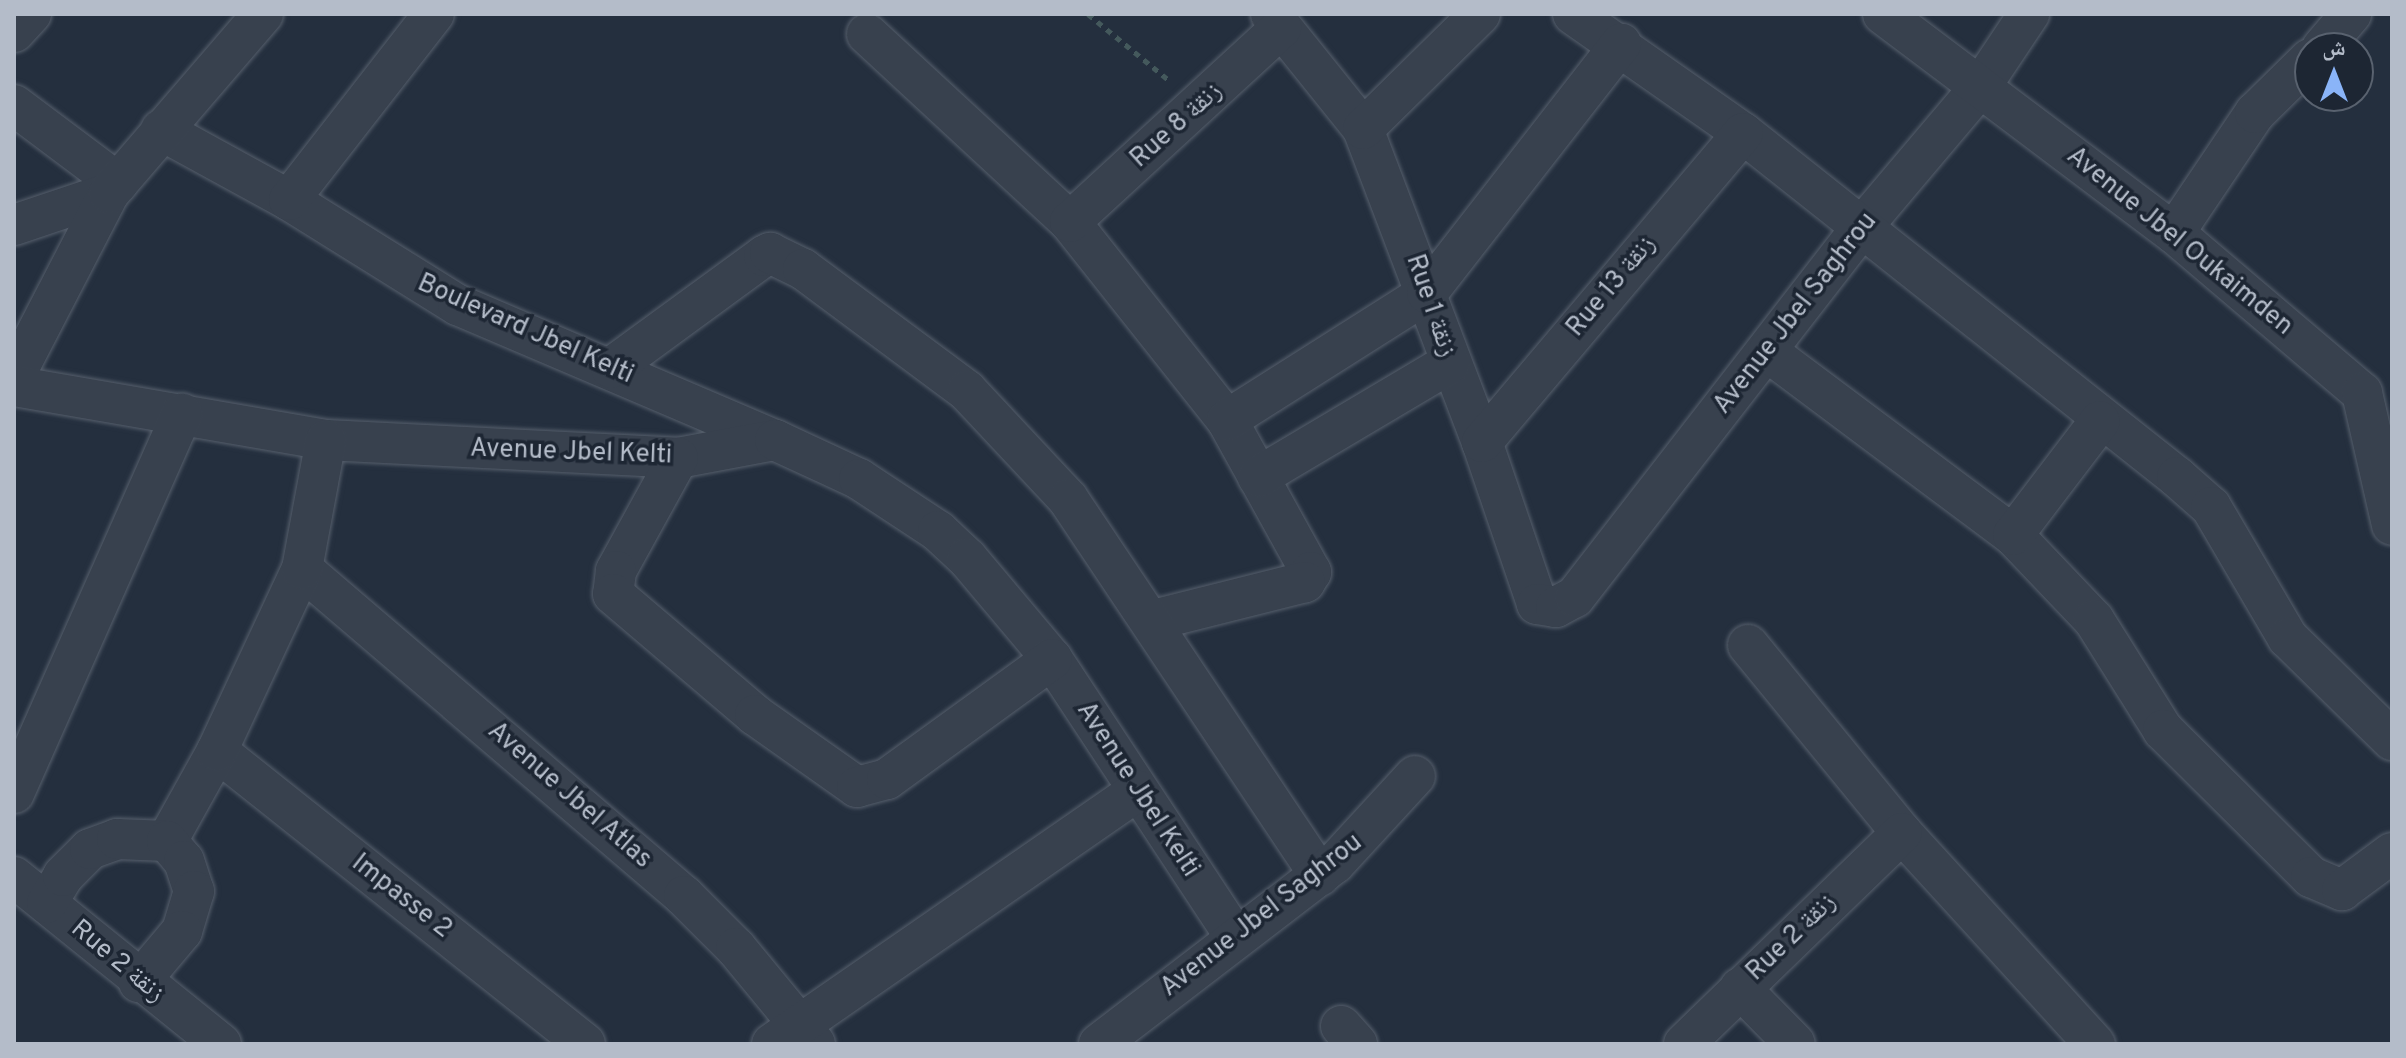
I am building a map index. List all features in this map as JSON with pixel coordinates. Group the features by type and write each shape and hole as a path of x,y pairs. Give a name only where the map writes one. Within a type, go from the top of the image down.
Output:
{"street":[{"path":"14,32 31,14"},
{"path":"14,377 113,188 263,14"},
{"path":"289,200 434,14"},
{"path":"1363,129 1480,14"},
{"path":"1573,14 1621,44 1743,133 2211,507 2288,638 2392,740"},
{"name":"Avenue Jbel Oukaimden","path":"1883,14 2377,390 2392,525"},
{"name":"Avenue Jbel Saghrou","path":"1556,607 1575,597 1768,352 1861,228 1981,86 2029,14"},
{"path":"2336,32 2351,14"},
{"name":"Rue 8 زنقة","path":"1070,222 1201,106 1276,21"},
{"name":"Rue 1 زنقة","path":"1276,21 1363,129 1482,442 1537,604 1556,607"},
{"path":"867,34 1070,222 1227,420 1311,577 1154,620"},
{"path":"1227,420 1427,293 1621,44"},
{"path":"2174,233 2255,113 2294,75"},
{"path":"14,105 113,188"},
{"name":"Boulevard Jbel Kelti","path":"161,130 211,162 289,200 458,305 775,440"},
{"name":"Rue 13 زنقة","path":"1482,442 1743,133"},
{"path":"14,225 113,188"},
{"path":"611,368 749,265 770,253 785,259 967,391 1068,499 1154,620 1320,875"},
{"path":"1768,352 2013,535 2094,620 2163,730 2311,877 2342,890 2392,853"},
{"path":"1258,477 1450,363"},
{"name":"Avenue Jbel Kelti","path":"14,386 326,440 678,458 775,440 859,479 938,531 967,558 1052,659 1236,938"},
{"path":"14,793 182,414"},
{"path":"2013,535 2100,421"},
{"path":"167,841 217,751 302,569 326,440"},
{"path":"678,458 616,571 613,594 755,715 857,787 887,779 1052,659"},
{"name":"Avenue Jbel Atlas","path":"302,569 684,896 796,1037"},
{"path":"1748,645 1902,833 2095,1044"},
{"name":"Impasse 2","path":"217,751 585,1044"},
{"name":"Avenue Jbel Saghrou","path":"1099,1044 1320,875 1375,825 1415,776"},
{"path":"796,1037 1138,791"},
{"name":"Rue 2 زنقة","path":"1684,1044 1902,833"},
{"path":"47,903 63,876 90,849 117,839 167,841 184,861 194,891 182,931 139,982"},
{"name":"Rue 2 زنقة","path":"14,877 139,982 221,1044"},
{"path":"1740,988 1795,1044"}],"path":[{"path":"1088,14 1201,106"}]}
